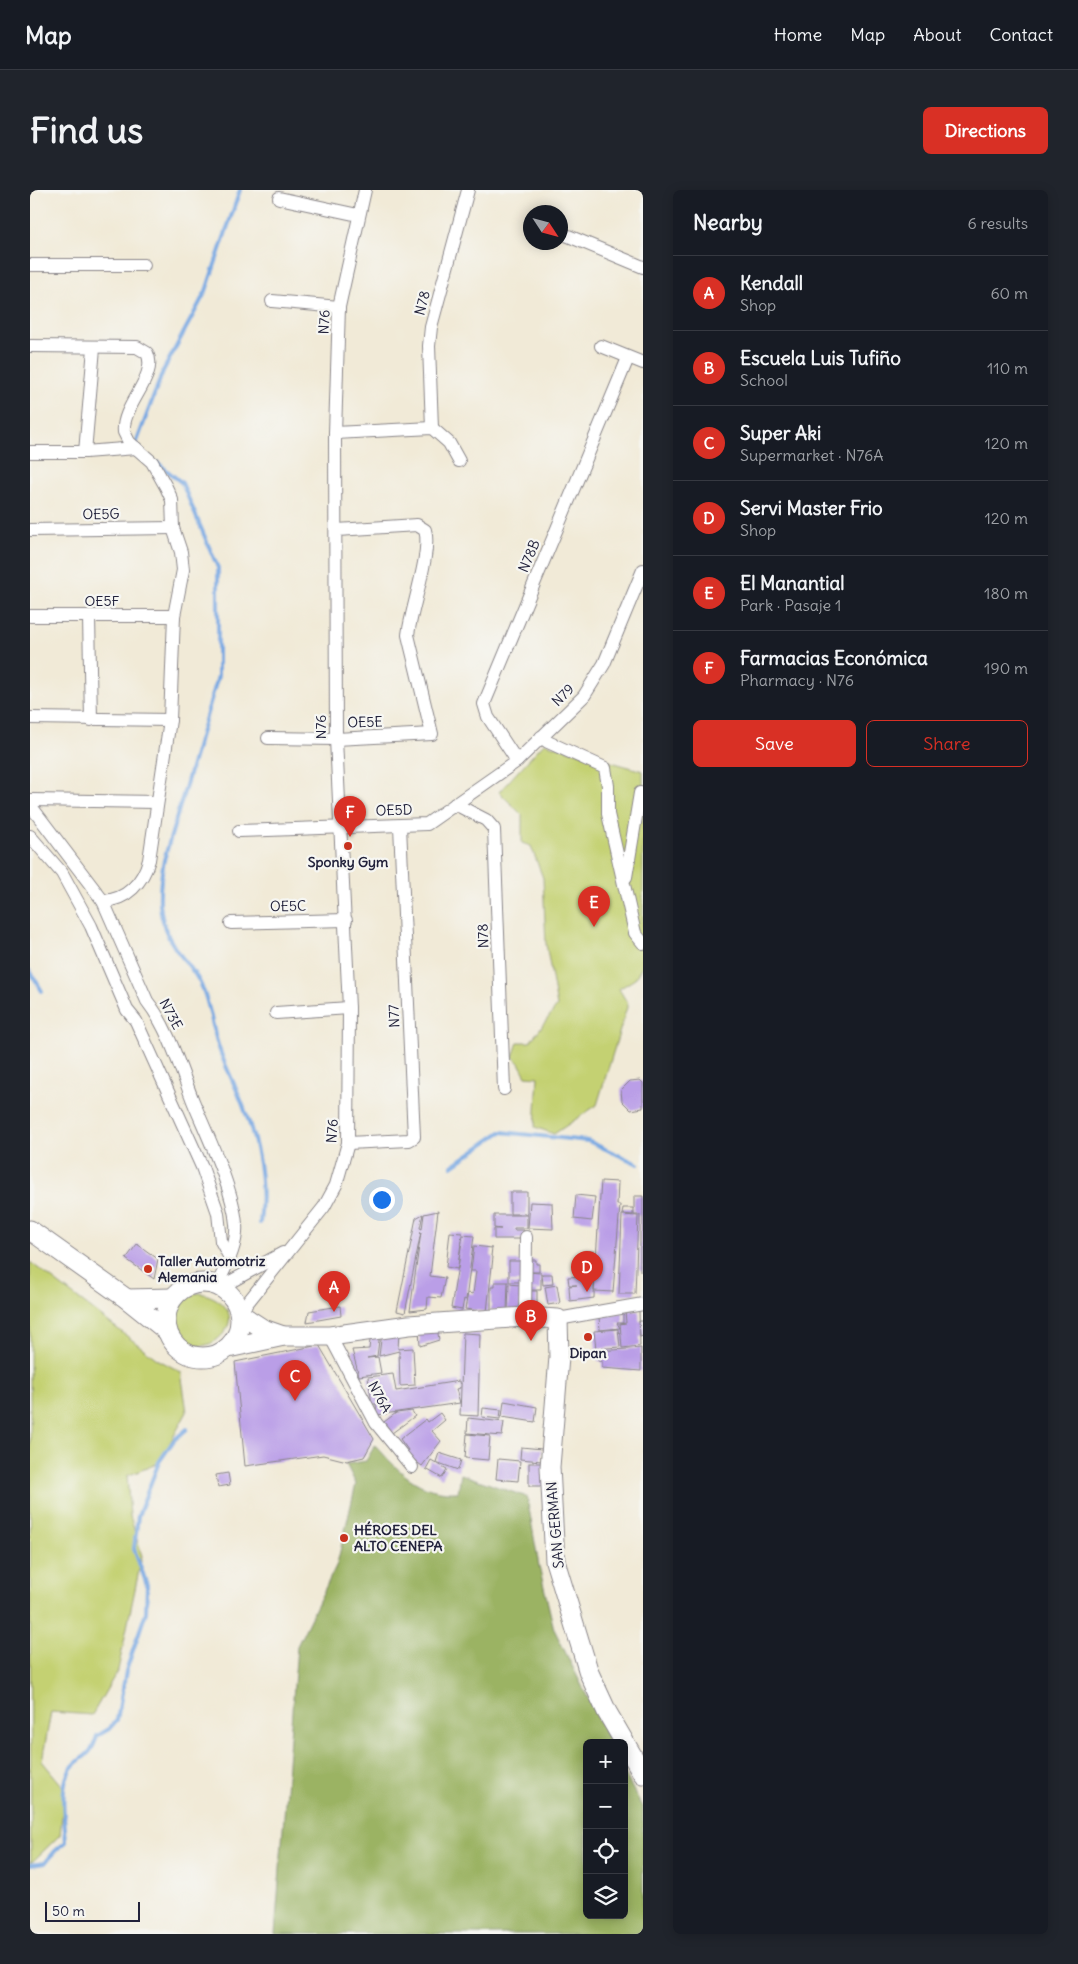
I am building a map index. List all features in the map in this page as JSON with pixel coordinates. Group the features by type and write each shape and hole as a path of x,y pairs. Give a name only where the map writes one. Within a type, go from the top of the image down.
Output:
{"main road":[{"path":"30,1230 127,1299 166,1331"},
{"path":"228,1348 236,1338 240,1327 240,1313 233,1297 219,1286 200,1282 184,1287 172,1298 165,1314 166,1331 171,1341 189,1356 201,1358 212,1357 228,1348 284,1336 330,1336 409,1325 525,1317 558,1319"},
{"path":"127,1299 172,1298"},
{"path":"240,1313 263,1329 284,1336"},
{"name":"SAN GERMAN","path":"558,1319 559,1357 550,1467 555,1561 589,1673 607,1712 643,1774"}],"street":[{"name":"N76","path":"240,1313 324,1207 336,1185 348,1143 349,1008 336,739 337,530 335,433 339,307 365,190"},
{"name":"N78","path":"432,428 429,346 431,327 468,190"},
{"path":"279,198 358,215"},
{"path":"568,236 643,267"},
{"path":"30,265 144,265"},
{"path":"272,301 339,307"},
{"path":"30,346 94,348 137,346 143,348 150,358 150,365 123,427 124,432 136,448 152,462 166,487 172,500 173,528 181,552 183,570 174,616 170,720 149,860 142,879 125,894 103,901"},
{"path":"601,346 643,363"},
{"path":"85,452 94,348"},
{"name":"N78B","path":"517,761 488,717 484,704 628,358"},
{"path":"335,433 432,428 449,443 459,461"},
{"path":"30,452 85,452 136,448"},
{"name":"OE5E","path":"268,738 336,739 432,734 408,635 410,618 427,544 425,530 418,525 337,530"},
{"name":"OE5G","path":"30,530 173,528"},
{"name":"N79","path":"455,804 517,761 584,696 597,678 643,570"},
{"name":"OE5F","path":"30,616 174,616"},
{"path":"89,617 91,720"},
{"path":"30,718 170,720"},
{"path":"541,737 605,768 608,786 608,814 635,933 643,943"},
{"path":"625,886 642,791"},
{"path":"642,791 643,806"},
{"path":"30,800 157,802"},
{"name":"N78","path":"455,804 486,820 494,829 504,1089"},
{"name":"OE5D","path":"239,831 427,824 455,804"},
{"name":"N73E","path":"30,805 103,901 147,1001 156,1012 218,1163 236,1224 236,1240 219,1286"},
{"name":"N77","path":"348,1143 409,1140 414,1137 400,826"},
{"path":"30,836 62,873 91,926 127,1010 136,1021 202,1167 218,1213 221,1241 230,1258"},
{"name":"OE5C","path":"232,923 346,920"},
{"path":"276,1013 349,1008"},
{"path":"136,1021 156,1012"},
{"path":"146,1045 166,1035"},
{"path":"202,1167 218,1163"},
{"path":"525,1317 526,1237"},
{"name":"N76","path":"219,1286 289,1250"},
{"path":"558,1319 643,1304"},
{"name":"N76A","path":"330,1336 376,1423 412,1467"}],"green space":[{"path":"544,743 643,771 643,964 635,979 619,989 628,1004 597,1105 554,1134 535,1127 538,1077 526,1076 519,1063 513,1057 518,1042 530,1042 557,1006 546,944 543,878 531,846 522,843 522,815 499,792"},
{"path":"30,1262 157,1359 181,1372 187,1412 159,1463 127,1476 130,1516 142,1556 118,1670 92,1715 51,1712 42,1761 65,1789 60,1835 31,1863"},
{"path":"198,1293 206,1294 219,1301 225,1306 230,1319 223,1334 210,1344 197,1346 186,1342 177,1333 172,1323 173,1311 181,1301"},
{"path":"375,1445 411,1479 432,1489 444,1492 458,1492 461,1474 527,1497 539,1566 554,1629 608,1739 583,1739 583,1919 628,1919 628,1780 643,1809 643,1934 275,1934 297,1646 337,1564 356,1484 346,1464 366,1461"}],"building":[{"path":"640,1080 643,1083 643,1108 631,1110 622,1101 621,1090 630,1081"},
{"path":"601,1181 618,1182 617,1205 620,1205 613,1292 594,1291"},
{"path":"510,1192 527,1192 527,1214 510,1214"},
{"path":"576,1195 595,1197 592,1221 574,1219"},
{"path":"634,1196 643,1196 643,1271 640,1271 640,1215 634,1215"},
{"path":"530,1202 552,1203 553,1229 528,1228"},
{"path":"623,1208 633,1208 633,1215 622,1214"},
{"path":"438,1211 430,1276 445,1278 441,1298 428,1297 427,1309 410,1311 421,1232 405,1313 397,1311 416,1218 423,1214 420,1228 422,1229 424,1214"},
{"path":"494,1215 527,1215 527,1228 514,1228 514,1230 524,1230 524,1239 494,1239 494,1229 501,1229 494,1228"},
{"path":"622,1215 638,1216 635,1294 619,1294"},
{"path":"450,1232 462,1233 458,1269 446,1267"},
{"path":"463,1235 474,1236 466,1300 464,1299 462,1310 451,1308"},
{"name":"Taller Automotriz Alemania","path":"137,1244 158,1259 154,1279 126,1259"},
{"path":"474,1246 492,1248 491,1256 493,1257 487,1312 465,1309 468,1293 473,1294 476,1271 471,1271"},
{"path":"584,1251 595,1251 594,1298 570,1301 569,1286 577,1285 569,1285 568,1277 585,1276"},
{"path":"527,1260 536,1260 536,1264 539,1264 539,1272 527,1272"},
{"path":"509,1261 524,1261 523,1282 509,1282"},
{"path":"527,1272 541,1273 541,1290 526,1290"},
{"path":"542,1274 552,1274 553,1284 543,1285"},
{"path":"495,1282 508,1282 507,1310 491,1310 491,1287 495,1287"},
{"path":"509,1284 520,1285 520,1311 508,1311"},
{"path":"557,1285 560,1303 548,1305 545,1287"},
{"path":"526,1291 537,1291 537,1307 526,1306"},
{"path":"340,1306 341,1316 307,1322 309,1311"},
{"path":"639,1310 640,1346 622,1348 620,1324 626,1323 625,1311"},
{"path":"623,1312 623,1323 617,1323 620,1328 600,1330 599,1317"},
{"path":"639,1321 643,1321 643,1336 640,1337"},
{"path":"437,1327 439,1340 420,1346 419,1329"},
{"path":"618,1329 620,1347 596,1349 594,1331"},
{"path":"371,1332 380,1333 377,1356 367,1358 378,1357 381,1373 359,1376 352,1350 369,1349"},
{"path":"382,1332 399,1332 398,1349 413,1348 415,1385 400,1386 399,1351 379,1356"},
{"path":"463,1333 480,1334 478,1416 460,1415"},
{"path":"319,1345 374,1439 364,1457 347,1461 323,1455 245,1466 235,1362"},
{"path":"641,1348 641,1371 602,1368 602,1361 598,1361 598,1351"},
{"path":"393,1374 396,1391 459,1381 460,1388 456,1389 460,1403 377,1415 376,1404 372,1404 368,1377"},
{"path":"504,1401 537,1407 535,1422 502,1417"},
{"path":"483,1408 501,1410 500,1419 482,1417"},
{"path":"412,1411 415,1416 392,1433 384,1422 396,1413"},
{"path":"440,1413 445,1420 432,1431 441,1441 422,1466 406,1454 408,1450 400,1439 426,1419 428,1422"},
{"path":"468,1418 504,1422 502,1436 467,1433"},
{"path":"467,1434 490,1436 488,1460 465,1458"},
{"path":"521,1447 542,1449 541,1461 520,1459"},
{"path":"439,1453 461,1460 458,1470 436,1462"},
{"path":"498,1459 520,1461 518,1481 496,1479"},
{"path":"431,1460 447,1469 442,1478 426,1469"},
{"path":"529,1463 544,1463 544,1486 529,1486"},
{"path":"228,1473 230,1485 218,1487 216,1475"}],"waterway":[{"path":"136,444 163,371 206,291 240,190"},
{"path":"158,463 182,483 218,568 218,676 164,860 160,906 164,927 169,937 201,985 220,1051 250,1124 261,1180 260,1223"},
{"path":"30,971 42,991"},
{"path":"452,1166 501,1132 588,1141 638,1164"},
{"path":"30,1865 45,1863 66,1842 63,1797 69,1772 91,1750 97,1736 109,1729 117,1720 126,1671 146,1612 147,1585 134,1549 138,1516 159,1462 174,1440 187,1429"}],"place":[{"name":"Farmacias Económica","path":"350,837"},
{"name":"Sponky Gym","path":"348,846"},
{"name":"El Manantial","path":"594,927"},
{"name":"Taller Automotriz Alemania","path":"148,1269"},
{"name":"Servi Master Frio","path":"587,1292"},
{"name":"Kendall","path":"334,1312"},
{"name":"Dipan","path":"588,1337"},
{"name":"Escuela Luis Tufiño","path":"531,1341"},
{"name":"Super Aki","path":"295,1401"},
{"name":"HÉROES DEL ALTO CENEPA","path":"344,1538"}]}
